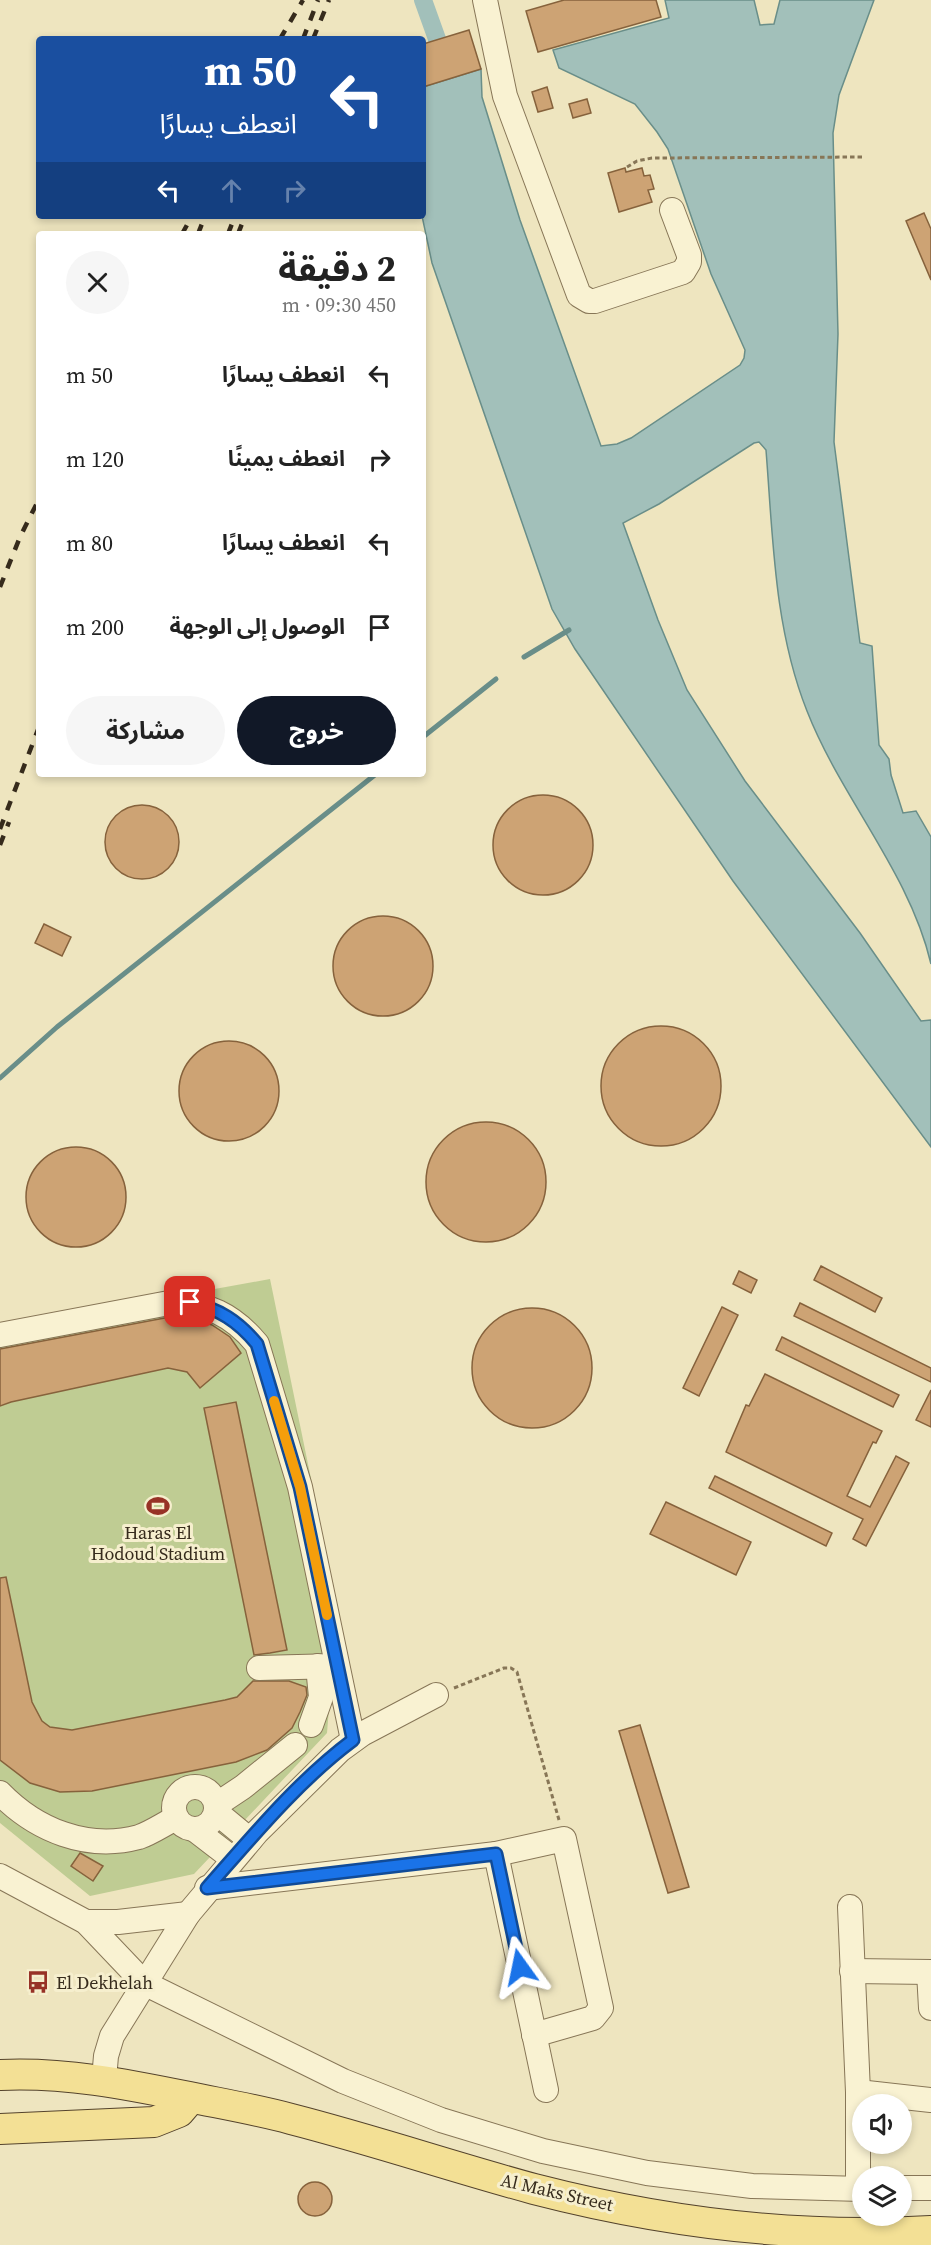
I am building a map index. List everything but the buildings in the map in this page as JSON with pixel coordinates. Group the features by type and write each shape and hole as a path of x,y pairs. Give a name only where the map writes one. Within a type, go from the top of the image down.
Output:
{"main road":[{"name":"Al Maks Street","path":"0,2075 104,2079 290,2118 535,2189 610,2206 686,2219 840,2232 931,2231"},
{"path":"0,2129 154,2122 179,2112 191,2098"}],"street":[{"path":"485,0 504,96 579,295 589,302 595,301 683,272 689,261 689,255 672,210"},
{"path":"0,1335 169,1303 190,1302 210,1307 228,1316 244,1328 257,1344 300,1487 328,1666 353,1740"},
{"path":"259,1668 328,1666"},
{"path":"311,1725 328,1666"},
{"path":"104,2079 106,2056 112,2036 188,1914 207,1888 327,1761 353,1740 436,1695"},
{"path":"0,1793 17,1810 45,1828 75,1838 108,1841 140,1837 185,1824 208,1825 216,1809 295,1744"},
{"path":"233,1859 185,1824 174,1811 177,1797 188,1788 203,1788 214,1798 216,1809 250,1840"},
{"path":"207,1888 496,1854 564,1839 601,2008 593,2018 534,2035"},
{"path":"496,1854 546,2090"},
{"path":"0,1876 86,1922 144,1983 343,2081 441,2120 543,2151 647,2173 740,2184 852,2189"},
{"path":"849,1906 860,2166"},
{"path":"86,1922 118,1922 188,1914"},
{"path":"852,1971 930,1972 931,2008"},
{"path":"858,2092 931,2100"},
{"path":"912,2188 931,2188"}],"path":[{"path":"627,167 644,159 666,157 862,157"},
{"path":"436,1695 504,1668 511,1668 517,1672 564,1839"}],"green space":[{"name":"Haras El Hodoud Stadium","path":"270,1279 353,1683 331,1684 327,1733 194,1874 90,1896 0,1823 0,1328"}],"water":[{"path":"665,0 754,0 760,25 774,24 780,0 874,0 839,95 833,133 838,334 834,442 860,643 872,646 879,745 889,759 891,775 903,813 916,811 931,837 931,964 908,898 821,743 796,680 781,615 773,549 766,450 759,442 754,443 659,504 623,523 658,620 687,690 745,781 860,933 921,1021 931,1020 931,1147 733,881 575,649 552,609 432,263 423,219 426,219 426,86 481,69 482,97 520,220 601,446 617,444 631,438 740,365 745,350 711,274 668,149 635,104 559,68 553,50 669,18"}],"waterway":[{"path":"423,0 437,39"},
{"path":"524,657 569,630"},
{"path":"426,735 496,679"},
{"path":"0,1078 57,1027 372,777"}],"railway":[{"path":"282,36 303,0"},
{"path":"304,36 318,0"},
{"path":"314,36 329,0"},
{"path":"184,231 190,219"},
{"path":"199,231 204,219"},
{"path":"229,231 234,219"},
{"path":"239,231 244,219"},
{"path":"0,587 36,505"},
{"path":"0,829 36,735"},
{"path":"0,845 9,822"}],"slow traffic":[{"path":"274,1401 300,1487 327,1615"}],"place":[{"name":"Haras El Hodoud Stadium","path":"158,1506"},
{"name":"El Dekhelah","path":"38,1982"}],"route":[{"path":"190,1302 210,1307 228,1316 244,1328 257,1344 300,1487 353,1740 327,1761 257,1832 207,1888 496,1854 520,1967"}]}
